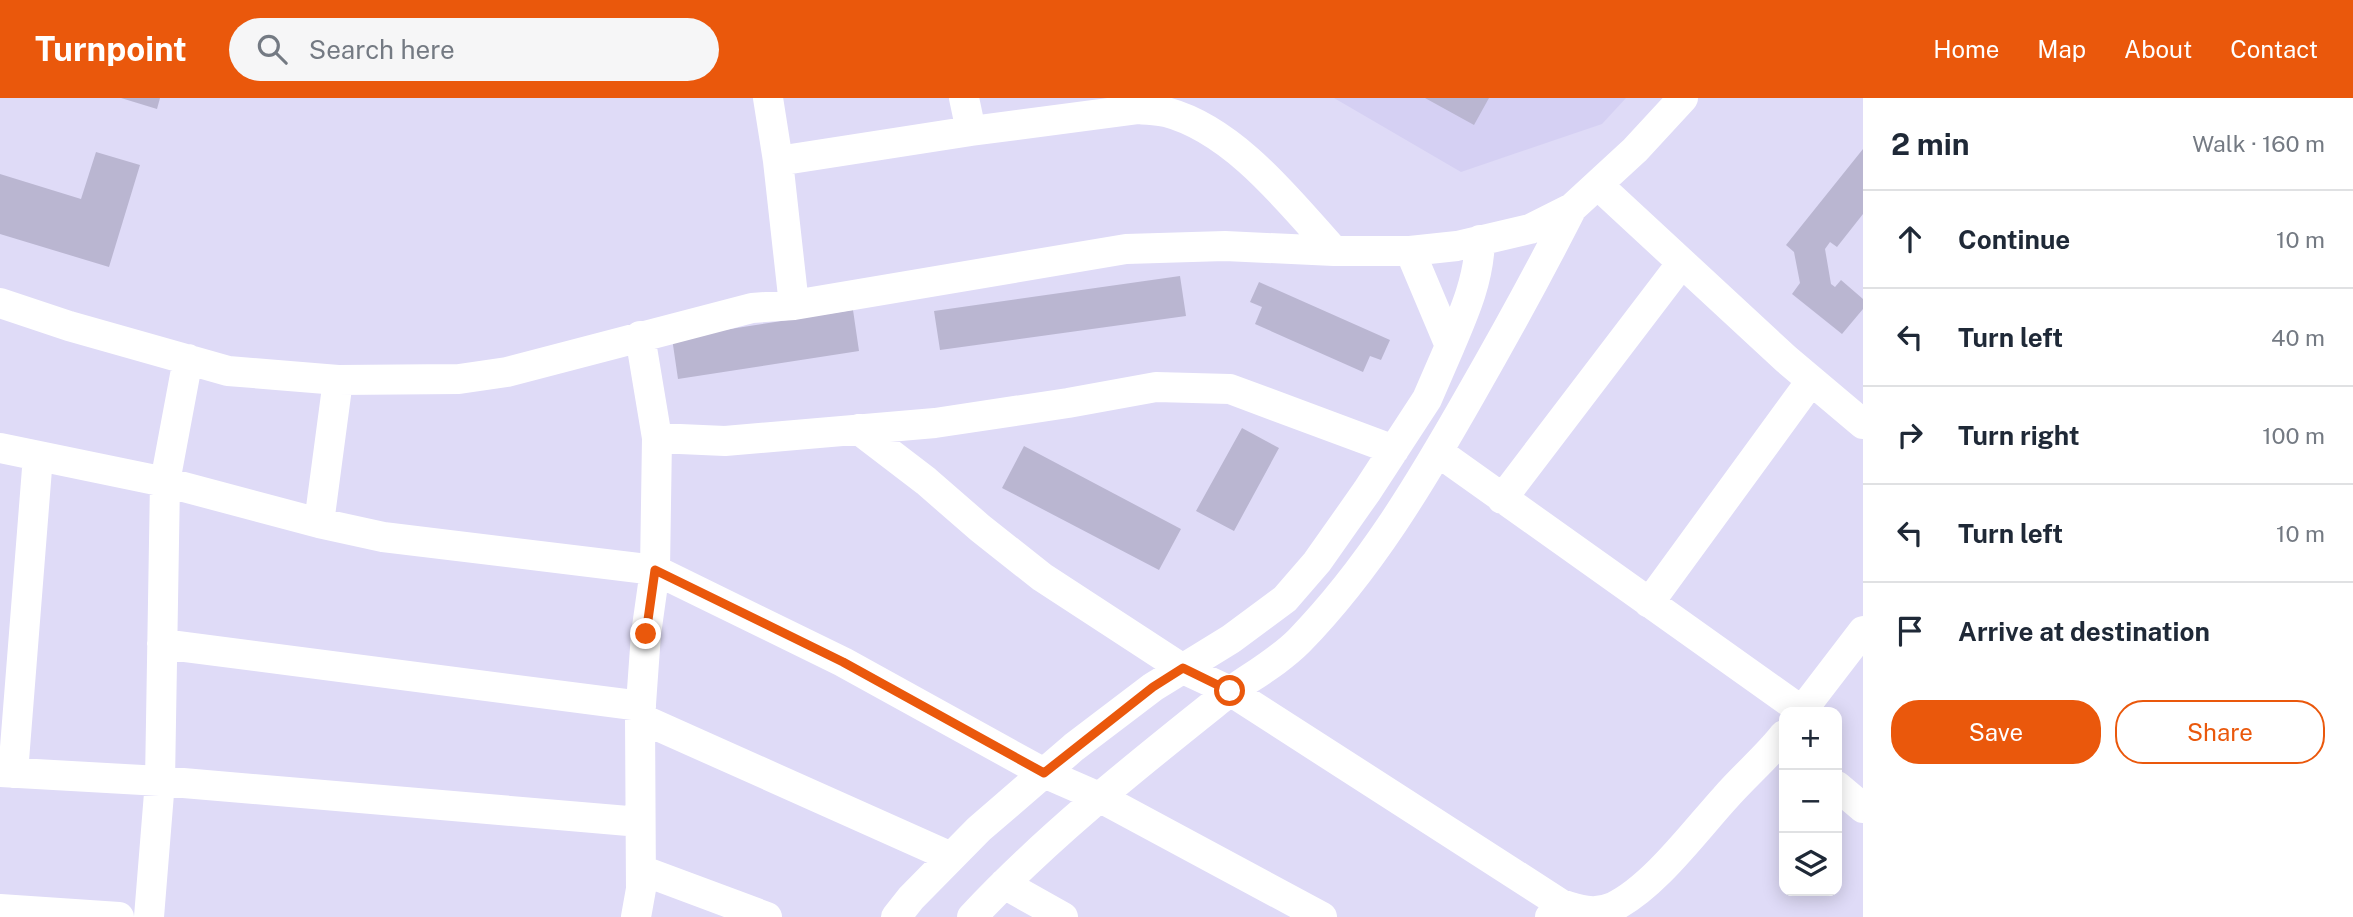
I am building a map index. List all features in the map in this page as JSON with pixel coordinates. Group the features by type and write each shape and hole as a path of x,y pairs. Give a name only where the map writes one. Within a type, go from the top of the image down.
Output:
{"street":[{"path":"768,98 794,305"},
{"path":"964,98 971,131"},
{"path":"0,303 69,326 228,371 338,380 459,379 507,372 752,308 794,305 1126,249 1225,246 1410,251 1457,246 1530,229 1572,208 1635,150 1683,98"},
{"path":"778,161 1139,108 1164,112 1185,119 1221,139 1273,183 1334,251"},
{"path":"1598,185 1681,264 1863,424"},
{"path":"972,917 1099,797 1230,691 1262,672 1297,643 1341,594 1382,541 1438,452 1532,287 1572,208"},
{"path":"896,917 911,898 979,829 1044,773 1153,687 1231,639 1285,599 1317,562 1427,399 1470,300 1479,261 1480,240"},
{"path":"1410,251 1450,346"},
{"path":"1502,499 1681,264"},
{"path":"636,917 641,889 640,712 646,634 655,570 657,438 640,336"},
{"path":"149,917 160,781 165,482 188,359"},
{"path":"319,523 338,380"},
{"path":"1649,603 1811,381"},
{"path":"657,438 725,441 935,423 1156,387 1230,389 1394,450"},
{"path":"858,429 926,481 1042,578 1183,668 1230,691 1555,911 1599,911 1613,907 1634,894 1779,743"},
{"path":"0,448 165,482 383,537 655,570 843,662 1044,773 1099,797 1322,917"},
{"path":"1438,452 1795,707"},
{"path":"38,456 12,640 7,772 160,781 640,822"},
{"path":"1806,707 1863,632"},
{"path":"162,644 640,712 951,857"},
{"path":"1842,790 1863,808"},
{"path":"641,870 767,917"},
{"path":"1004,884 1063,917"},
{"path":"0,909 119,917"}],"shaded area":[{"path":"1334,98 1626,98 1602,124 1461,172"}],"building":[{"path":"121,98 160,98 157,109"},
{"path":"1425,98 1489,98 1474,125"},
{"path":"1863,149 1863,214 1837,247 1830,242 1825,249 1831,284 1835,287 1841,280 1863,299 1863,309 1842,334 1792,294 1800,283 1794,252 1786,245"},
{"path":"96,152 140,165 109,267 0,234 0,174 81,199"},
{"path":"1180,276 1186,316 940,350 934,311"},
{"path":"1259,282 1390,340 1381,360 1370,356 1363,372 1255,324 1262,307 1250,302"},
{"path":"853,310 859,351 678,379 672,338"},
{"path":"1242,428 1279,448 1234,531 1196,511"},
{"path":"1024,446 1181,529 1159,570 1002,488"}],"route":[{"path":"646,634 655,570 843,662 1044,773 1153,687 1183,668 1230,691"}]}
